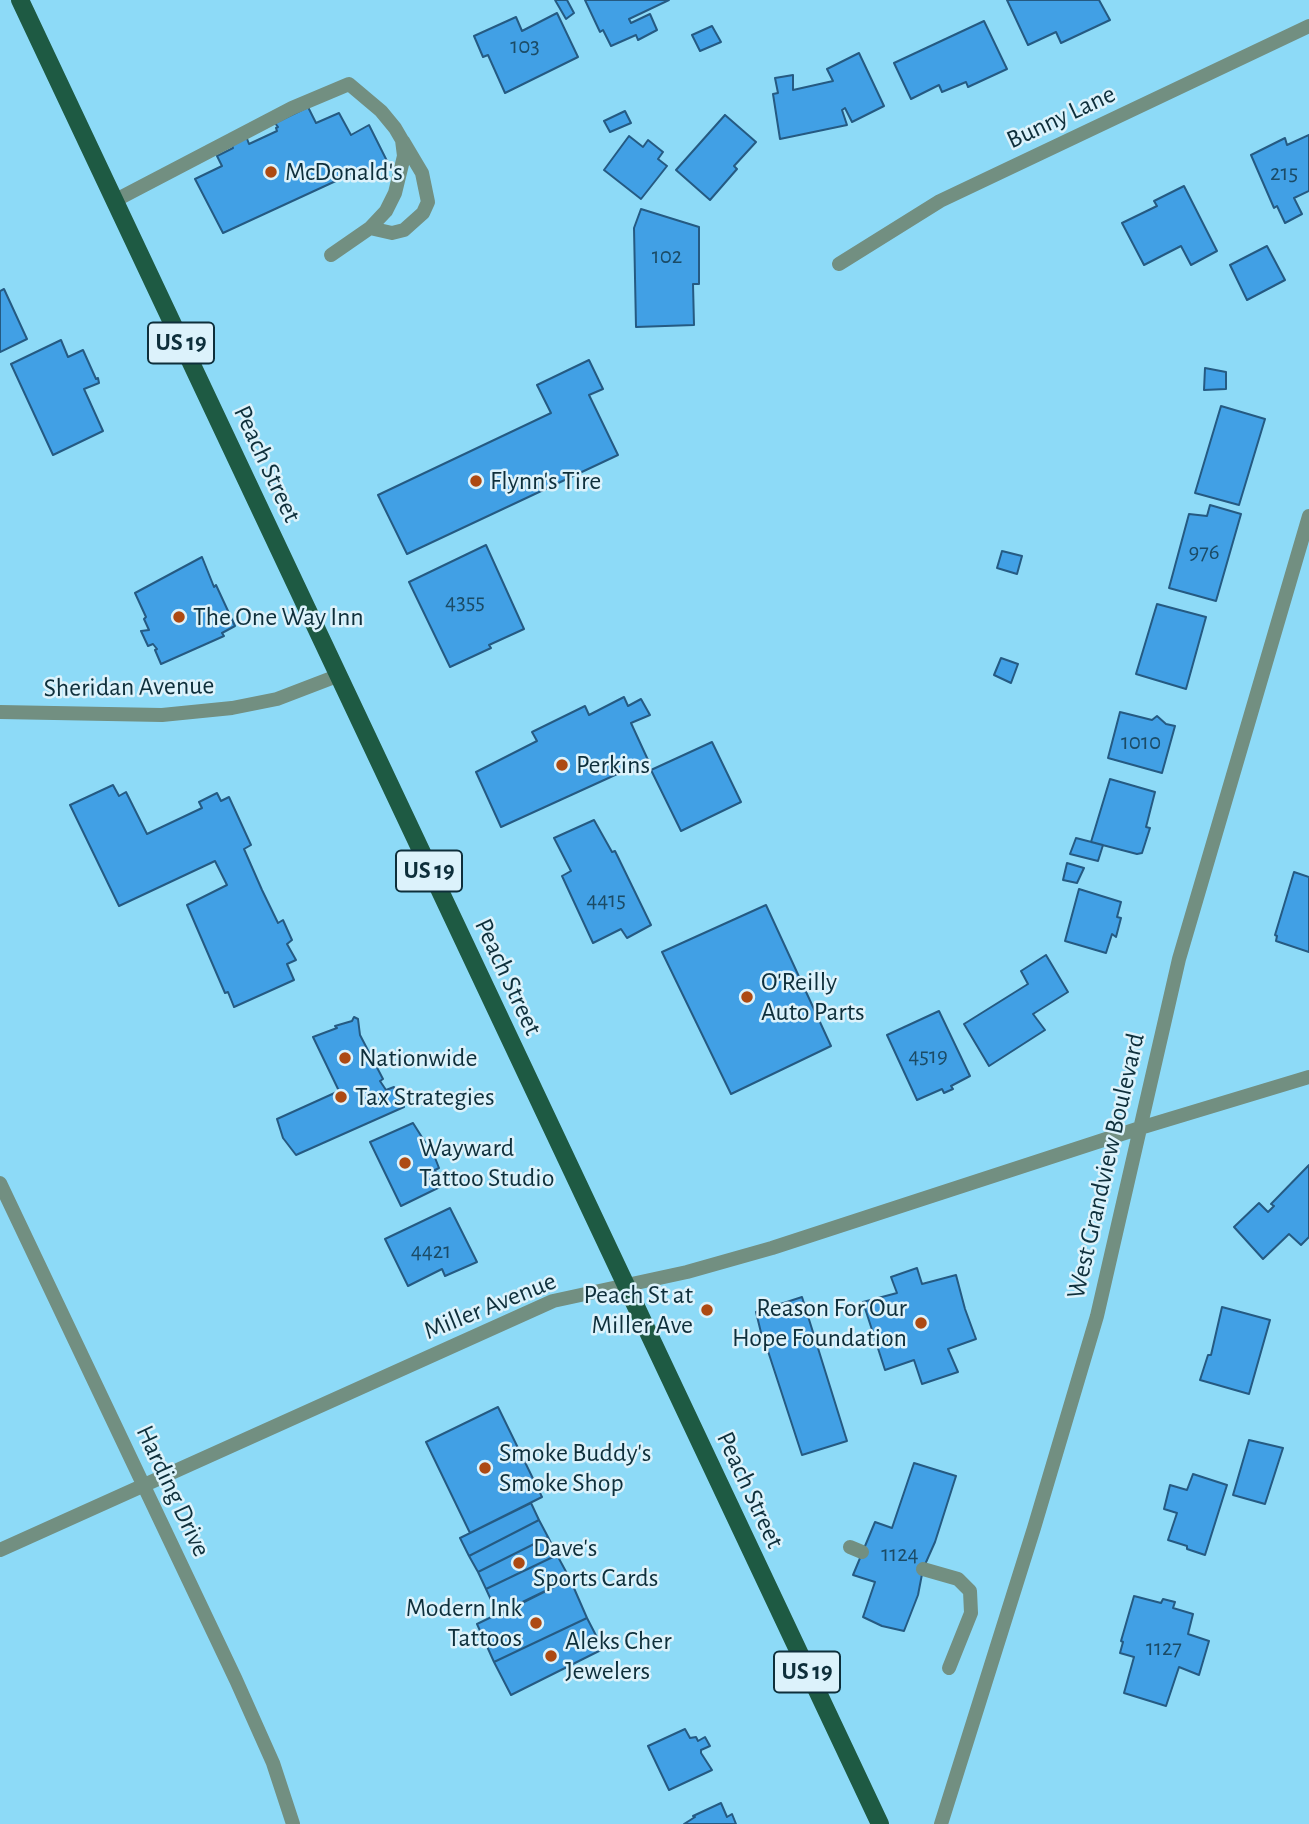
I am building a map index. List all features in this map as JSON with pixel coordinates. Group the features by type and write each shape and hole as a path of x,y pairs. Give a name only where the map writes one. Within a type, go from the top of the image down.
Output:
{"main road":[{"name":"Peach Street","path":"20,0 880,1824"}],"street":[{"name":"Bunny Lane","path":"839,264 940,201 1309,26"},
{"path":"114,201 292,108 349,84 381,111 395,128 422,173 428,202 423,213 404,230 392,233 370,228"},
{"path":"331,256 370,228 386,211 395,194 404,156 402,140"},
{"name":"West Grandview Boulevard","path":"941,1824 1097,1316 1179,959 1309,516"},
{"name":"Sheridan Avenue","path":"0,712 155,715 232,708 277,699 337,676"},
{"name":"Miller Avenue","path":"0,1550 553,1301 625,1287 772,1248 1140,1128 1309,1077"},
{"name":"Harding Drive","path":"0,1183 273,1763 293,1824"},
{"path":"923,1569 958,1579 970,1591 971,1613 949,1668"}],"building":[{"path":"555,0 567,0 574,13 566,19"},
{"path":"585,0 669,0 629,19 631,23 650,14 657,30 638,40 636,35 611,46 603,30 600,32"},
{"path":"1007,0 1099,0 1110,20 1061,43 1056,32 1028,45"},
{"path":"557,13 578,57 505,93 488,55 483,57 474,36 516,17 522,31"},
{"path":"984,21 1007,69 968,87 966,82 942,92 939,85 911,99 894,63"},
{"path":"712,26 721,42 700,51 692,35"},
{"path":"859,53 884,106 852,122 845,108 842,110 847,125 780,139 773,94 778,93 775,78 793,75 793,90 833,81 827,69"},
{"path":"308,107 316,123 339,113 351,135 369,125 389,165 369,176 364,168 223,233 195,179 222,166 217,156 233,148 231,143 246,136 249,144 277,131 275,123"},
{"path":"625,111 631,123 610,132 604,121"},
{"path":"725,115 756,142 734,166 737,169 710,200 676,170"},
{"path":"1309,135 1309,191 1294,198 1302,214 1285,223 1277,206 1274,208 1251,155 1285,138 1287,145"},
{"path":"629,136 643,147 648,140 663,152 658,159 667,166 641,199 604,170"},
{"path":"1184,186 1217,251 1191,265 1181,246 1144,265 1122,223 1157,206 1154,201"},
{"path":"641,209 699,227 699,284 693,284 694,325 636,327 634,228"},
{"path":"1267,246 1285,280 1247,300 1230,265"},
{"path":"4,289 27,339 0,352 0,291"},
{"path":"61,340 68,357 83,350 96,379 98,378 99,383 84,389 103,431 53,455 11,364"},
{"path":"589,360 603,389 589,395 618,455 407,554 378,495 551,413 537,385"},
{"path":"1205,368 1226,372 1226,389 1204,390"},
{"path":"1221,406 1265,419 1239,505 1195,493"},
{"path":"1210,505 1241,514 1216,601 1169,588 1189,514 1207,516"},
{"path":"486,545 524,629 450,667 409,582"},
{"path":"1002,551 1022,556 1017,574 997,568"},
{"path":"202,557 214,587 216,585 235,626 222,633 224,636 161,664 155,650 157,649 153,644 148,646 141,631 149,630 135,593"},
{"path":"1157,604 1206,617 1186,689 1136,674"},
{"path":"1001,658 1018,664 1011,683 994,675"},
{"path":"624,697 628,706 641,699 650,715 631,723 648,760 501,827 476,772 537,741 532,732 585,706 589,715"},
{"path":"1120,712 1152,720 1157,716 1166,724 1175,726 1162,773 1108,758"},
{"path":"712,742 741,802 681,831 651,770"},
{"path":"1110,779 1155,792 1146,827 1150,828 1142,853 1091,842"},
{"path":"113,785 119,796 126,792 147,834 202,808 199,802 217,793 221,801 229,797 251,845 244,849 262,890 278,923 283,920 292,940 287,944 296,960 287,964 294,980 234,1007 228,992 225,993 187,905 227,885 215,861 119,906 70,805"},
{"path":"594,820 612,852 615,851 651,925 627,938 621,929 593,943 562,876 571,871 554,838"},
{"path":"1076,838 1103,845 1098,861 1070,854"},
{"path":"1067,863 1084,868 1077,883 1063,880"},
{"path":"1294,872 1309,877 1309,952 1276,941 1275,935"},
{"path":"1079,889 1121,902 1117,917 1121,918 1116,937 1112,934 1106,953 1065,941"},
{"path":"766,905 831,1046 731,1094 662,952"},
{"path":"1046,955 1068,992 1033,1014 1045,1030 989,1066 964,1024 1028,984 1021,971"},
{"path":"939,1011 970,1076 951,1086 953,1089 944,1093 942,1089 917,1100 887,1035"},
{"path":"354,1017 358,1019 360,1035 383,1079 380,1081 386,1090 394,1087 404,1107 296,1155 283,1138 277,1119 339,1091 313,1037 352,1021"},
{"path":"413,1123 425,1142 421,1144 426,1152 432,1150 439,1168 435,1170 442,1186 401,1206 370,1142"},
{"path":"1309,1165 1309,1237 1301,1245 1289,1234 1263,1259 1234,1227 1259,1203 1268,1212 1274,1206 1271,1204"},
{"path":"450,1208 477,1262 445,1276 442,1269 408,1286 385,1239"},
{"path":"917,1268 922,1284 956,1275 976,1339 948,1349 958,1372 922,1384 914,1360 885,1370 863,1302 897,1293 891,1277"},
{"path":"802,1297 847,1441 802,1455 764,1345 756,1312"},
{"path":"1222,1307 1270,1320 1249,1394 1200,1380 1208,1355 1211,1355"},
{"path":"498,1407 542,1497 470,1533 426,1442"},
{"path":"1249,1440 1283,1448 1265,1504 1233,1495"},
{"path":"914,1463 956,1476 904,1631 882,1626 863,1617 875,1582 853,1575 875,1522 892,1528"},
{"path":"1193,1474 1227,1485 1205,1555 1168,1540 1177,1513 1164,1509 1170,1485 1187,1490"},
{"path":"531,1503 539,1520 469,1556 460,1538"},
{"path":"539,1520 548,1537 478,1572 469,1556"},
{"path":"548,1537 557,1555 486,1589 478,1572"},
{"path":"557,1555 570,1579 498,1615 486,1589"},
{"path":"570,1579 587,1618 494,1662 477,1624"},
{"path":"1134,1596 1161,1603 1163,1599 1175,1602 1173,1608 1193,1614 1188,1634 1209,1641 1199,1675 1179,1667 1166,1706 1124,1693 1134,1657 1120,1653 1121,1641"},
{"path":"587,1618 603,1649 511,1695 494,1662"},
{"path":"685,1729 690,1738 696,1737 698,1741 705,1737 710,1746 701,1750 701,1753 712,1770 669,1790 648,1746"},
{"path":"721,1803 727,1817 732,1814 736,1824 684,1824 695,1817 693,1816"}],"place":[{"name":"McDonald's","path":"271,172"},
{"name":"Flynn's Tire","path":"476,481"},
{"name":"The One Way Inn","path":"179,617"},
{"name":"Perkins","path":"562,765"},
{"name":"O'Reilly Auto Parts","path":"747,997"},
{"name":"Nationwide","path":"345,1058"},
{"name":"Tax Strategies","path":"341,1097"},
{"name":"Wayward Tattoo Studio","path":"405,1163"},
{"name":"Peach St at Miller Ave","path":"707,1310"},
{"name":"Reason For Our Hope Foundation","path":"921,1323"},
{"name":"Smoke Buddy's Smoke Shop","path":"485,1468"},
{"name":"Dave's Sports Cards","path":"519,1563"},
{"name":"Modern Ink Tattoos","path":"536,1623"},
{"name":"Aleks Cher Jewelers","path":"551,1656"}]}
